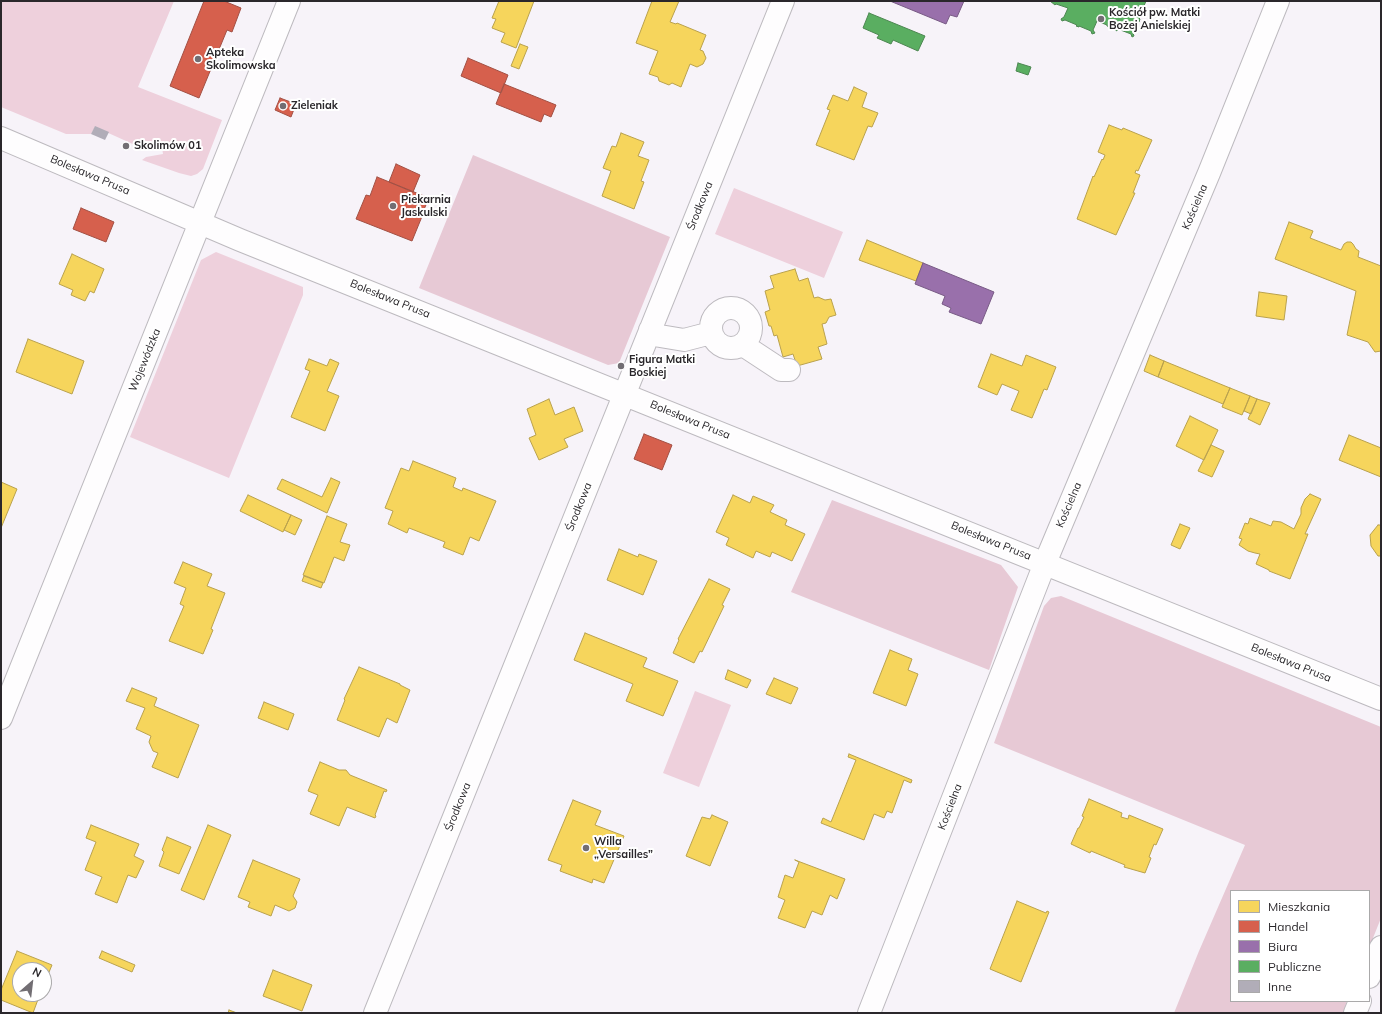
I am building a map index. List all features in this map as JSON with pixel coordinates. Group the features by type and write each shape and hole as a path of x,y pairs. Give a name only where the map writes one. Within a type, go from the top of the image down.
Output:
{"street":[{"name":"Środkowa","path":"375,1013 783,1"},
{"name":"Kościelna","path":"869,1013 1045,563 1209,173 1278,1"},
{"name":"Wojewódzka","path":"1,718 200,223 286,2"},
{"name":"Bolesława Prusa","path":"1,138 200,223 1381,699"},
{"path":"734,308 746,315 751,327 751,334 748,340 737,348 724,347 714,339 711,333 710,326 716,314 721,310 734,308"},
{"path":"650,330 660,336 684,340 711,333"},
{"path":"743,345 781,370 789,370"},
{"path":"1370,974 1381,947"},
{"path":"1355,1013 1360,1002"}],"shaded area":[{"path":"1,1 174,1 138,87 222,120 203,169 197,174 191,176 179,173 142,160 146,157 163,154 162,147 146,150 95,127 91,134 66,134 1,107"},
{"path":"473,155 670,237 619,363 608,365 419,288"},
{"path":"734,188 843,232 824,278 715,234"},
{"path":"216,252 303,287 303,295 229,478 130,437 201,260"},
{"path":"832,500 1001,565 1018,587 989,670 791,592"},
{"path":"1061,596 1381,727 1381,918 1370,946 1370,890 1230,890 1230,1002 1347,1002 1343,1013 1174,1013 1245,845 994,743 1044,606 1051,598"},
{"path":"695,691 731,705 699,787 663,773"}],"building: Mieszkania":[{"path":"499,1 534,1 516,48 501,42 505,33 492,28 496,19 492,18"},
{"path":"652,1 679,1 670,22 677,23 706,35 700,50 703,51 706,58 703,64 697,67 690,64 681,87 672,83 669,85 659,81 658,77 649,74 658,51 636,43"},
{"path":"520,44 528,47 519,69 511,66"},
{"path":"854,87 867,93 862,107 878,113 872,127 868,126 854,160 816,145 830,110 827,109 833,95 848,101"},
{"path":"1109,125 1122,130 1123,128 1152,140 1138,171 1136,170 1135,173 1140,175 1133,193 1135,193 1116,235 1077,219 1093,176 1094,177 1105,155 1098,152"},
{"path":"621,133 644,142 638,156 649,160 641,181 644,182 634,209 602,196 611,171 603,168 612,146 616,147"},
{"path":"1289,222 1313,231 1310,238 1341,250 1344,244 1351,242 1359,251 1358,257 1381,266 1381,351 1375,352 1368,342 1347,335 1356,291 1275,259"},
{"path":"867,240 923,263 916,281 859,260"},
{"path":"72,254 104,269 94,293 90,291 85,301 71,295 73,290 59,284"},
{"path":"795,269 799,281 808,278 814,298 818,297 825,300 831,299 836,315 829,317 826,323 822,324 827,344 818,347 822,359 797,366 793,354 783,357 777,335 774,336 765,312 770,310 765,291 774,288 770,276"},
{"path":"1259,292 1287,296 1284,320 1256,316"},
{"path":"28,339 84,361 72,394 16,372"},
{"path":"991,354 1022,366 1026,355 1056,367 1047,390 1044,389 1032,418 1011,410 1019,391 1002,384 997,395 978,387"},
{"path":"1150,355 1164,361 1158,377 1144,371"},
{"path":"309,359 327,366 330,359 339,363 327,391 339,396 325,431 291,417 310,371 305,369"},
{"path":"1164,361 1230,388 1223,404 1158,377"},
{"path":"1230,388 1250,396 1242,415 1222,407"},
{"path":"1250,396 1257,399 1251,414 1244,411"},
{"path":"549,399 555,415 574,407 583,431 564,439 568,447 539,460 529,438 536,435 527,409"},
{"path":"1257,399 1270,403 1260,425 1248,419"},
{"path":"1190,416 1218,430 1204,460 1176,446"},
{"path":"1349,435 1381,448 1381,477 1339,460"},
{"path":"1211,445 1224,451 1212,477 1198,471"},
{"path":"413,461 456,478 453,487 462,491 463,488 496,501 479,541 470,537 463,555 443,547 445,542 409,528 407,533 388,524 393,511 385,508 401,468 409,471"},
{"path":"331,478 340,482 327,513 277,489 282,479 322,497"},
{"path":"1,482 17,489 1,528"},
{"path":"1310,494 1321,499 1305,534 1308,534 1290,579 1256,564 1260,554 1248,551 1239,545 1242,539 1239,538 1245,523 1248,524 1250,518 1271,526 1273,521 1281,522 1294,529 1301,514 1301,508 1305,499"},
{"path":"248,495 291,515 283,532 240,511"},
{"path":"733,495 750,503 753,496 774,505 770,512 787,520 785,525 805,534 792,561 772,552 770,557 756,551 753,558 726,545 729,538 716,532"},
{"path":"291,515 302,520 295,535 284,530"},
{"path":"327,516 347,524 340,542 350,545 344,561 334,557 324,583 303,575"},
{"path":"1180,524 1190,528 1180,549 1171,545"},
{"path":"1378,525 1381,525 1381,556 1378,556 1371,546 1370,535"},
{"path":"619,549 638,557 639,554 657,561 643,595 607,580"},
{"path":"183,562 212,574 207,586 225,593 211,629 213,630 203,654 169,641 184,606 180,604 186,588 174,583"},
{"path":"304,576 323,583 321,588 302,581"},
{"path":"709,579 730,589 722,605 724,606 702,652 700,651 694,663 673,653 679,640 678,639"},
{"path":"585,633 647,658 643,667 678,681 663,716 626,701 633,684 574,660"},
{"path":"890,650 912,659 908,670 918,674 906,706 873,693"},
{"path":"359,667 400,684 410,690 397,723 387,718 379,737 337,720 345,700 344,699"},
{"path":"728,670 751,680 747,688 725,679"},
{"path":"774,678 798,688 791,704 766,694"},
{"path":"132,688 157,698 154,706 199,725 178,778 152,767 158,753 153,751 149,742 151,736 136,729 145,708 126,701"},
{"path":"264,702 294,714 288,730 258,718"},
{"path":"849,754 912,780 911,783 904,780 892,813 887,811 884,818 874,814 864,840 821,823 823,818 831,822 856,760 848,757"},
{"path":"320,762 339,770 346,770 350,775 387,790 386,792 384,791 375,818 347,807 339,826 310,814 318,795 308,791"},
{"path":"1089,799 1122,813 1121,817 1128,819 1129,815 1163,829 1156,845 1154,844 1149,857 1151,858 1145,873 1124,867 1125,865 1091,851 1090,853 1071,844 1084,817 1082,816"},
{"name":"Willa „Versailles”","path":"573,800 601,811 595,825 624,836 604,883 593,879 592,883 560,871 562,865 548,860"},
{"path":"712,815 728,822 710,866 686,856 702,817 710,819"},
{"path":"91,825 139,844 134,856 144,861 136,878 128,875 117,903 95,894 102,877 85,870 96,842 86,838"},
{"path":"208,825 231,835 204,900 181,890"},
{"path":"167,837 191,847 179,874 159,866 164,852 162,850"},
{"path":"253,860 300,879 293,896 297,902 295,908 289,911 275,905 271,916 248,907 250,902 238,897"},
{"path":"795,860 845,879 837,899 830,895 822,915 812,911 805,928 778,918 785,900 778,897 785,875 793,878 799,862"},
{"path":"1017,901 1046,913 1047,911 1049,912 1021,982 990,969"},
{"path":"17,951 44,962 12,962"},
{"path":"102,951 135,965 132,972 99,958"},
{"path":"12,963 12,1002 37,1002 33,1013 1,1000 1,990"},
{"path":"273,970 312,985 302,1011 263,996"},
{"path":"229,1010 237,1013 228,1013"}],"building: Handel":[{"name":"Apteka Skolimowska","path":"204,1 224,1 241,8 232,32 227,30 199,98 170,86"},
{"path":"468,58 508,75 501,93 461,76"},
{"path":"504,84 556,105 551,117 544,114 541,122 496,104"},
{"path":"280,98 296,104 291,117 275,110"},
{"path":"396,164 420,175 413,192 389,182"},
{"name":"Piekarnia Jaskulski","path":"377,177 429,198 412,241 356,219 366,195 370,196"},
{"path":"81,208 114,222 106,242 73,229"},
{"path":"644,434 672,445 662,470 634,459"}],"building: Biura":[{"path":"890,1 964,1 957,17 950,15 946,24"},
{"path":"923,263 994,292 981,324 949,312 951,308 942,304 945,296 915,284"}],"building: Publiczne":[{"name":"Kościół pw. Matki Bożej Anielskiej","path":"1050,1 1146,1 1139,18 1139,22 1138,21 1133,33 1134,36 1132,37 1131,34 1118,29 1117,31 1114,29 1115,28 1109,27 1097,21 1093,30 1095,33 1092,34 1091,31 1076,26 1077,25 1065,20 1062,21 1061,19 1064,17 1068,8 1055,5"},
{"path":"869,13 925,36 918,51 893,40 891,44 877,38 879,35 863,28"},
{"path":"1018,63 1031,67 1028,75 1016,71"}],"building: Inne":[{"path":"95,126 109,132 105,140 91,134"}],"place":[{"name":"Kościół pw. Matki Bożej Anielskiej","path":"1101,19"},
{"name":"Apteka Skolimowska","path":"198,59"},
{"name":"Zieleniak","path":"283,106"},
{"name":"Skolimów 01","path":"126,146"},
{"name":"Piekarnia Jaskulski","path":"393,206"},
{"name":"Figura Matki Boskiej","path":"621,366"},
{"name":"Willa „Versailles”","path":"586,848"}]}
